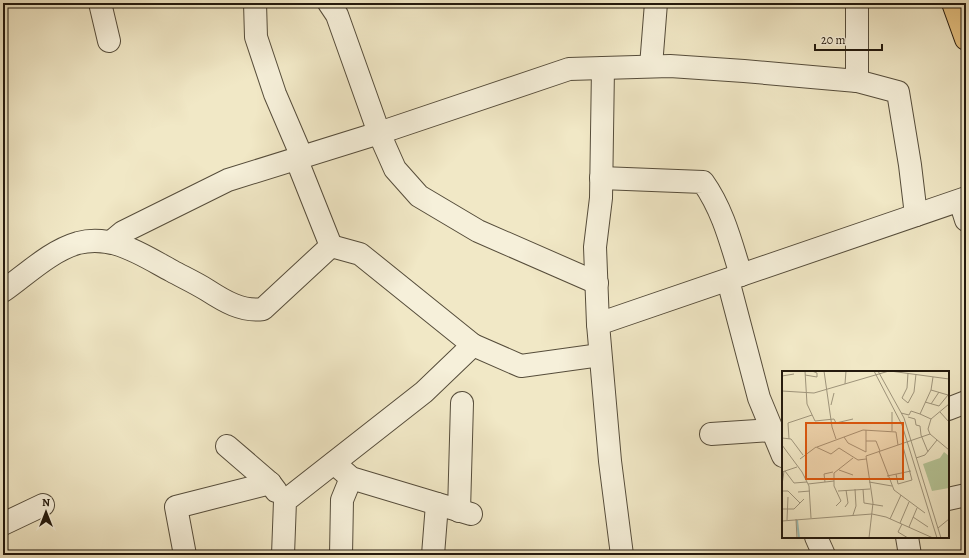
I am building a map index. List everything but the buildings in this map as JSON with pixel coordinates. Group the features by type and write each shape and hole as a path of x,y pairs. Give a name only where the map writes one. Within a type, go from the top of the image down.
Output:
{"main road":[{"path":"953,3 966,39"}],"street":[{"path":"100,3 109,41"},
{"path":"254,3 256,36 275,94 330,246"},
{"path":"329,3 337,15 379,133 395,169 419,196 478,231 597,283"},
{"path":"651,66 656,3"},
{"path":"857,3 857,81"},
{"path":"111,242 123,232 228,180 379,133 568,69 651,66 744,71 857,81 898,92 910,165 916,215"},
{"path":"603,68 601,198 595,247 598,324 610,461 622,555"},
{"path":"601,178 703,182 712,195 725,223 759,398 782,454"},
{"path":"598,324 916,215 964,206"},
{"path":"3,291 56,253 78,243 111,242 142,254 226,302 253,310 263,309 330,246"},
{"path":"330,246 360,254 473,345 521,366 600,355"},
{"path":"285,501 424,392 473,345"},
{"path":"949,409 966,402"},
{"path":"334,463 351,478 465,513 462,403"},
{"path":"711,434 772,430"},
{"path":"227,446 270,483 285,501 283,555"},
{"path":"341,555 342,500 351,478"},
{"path":"185,555 176,507 270,483"},
{"path":"949,499 966,495"},
{"path":"434,555 437,504"},
{"path":"3,524 43,505"},
{"path":"816,538 824,555"},
{"path":"907,538 910,555"}]}
